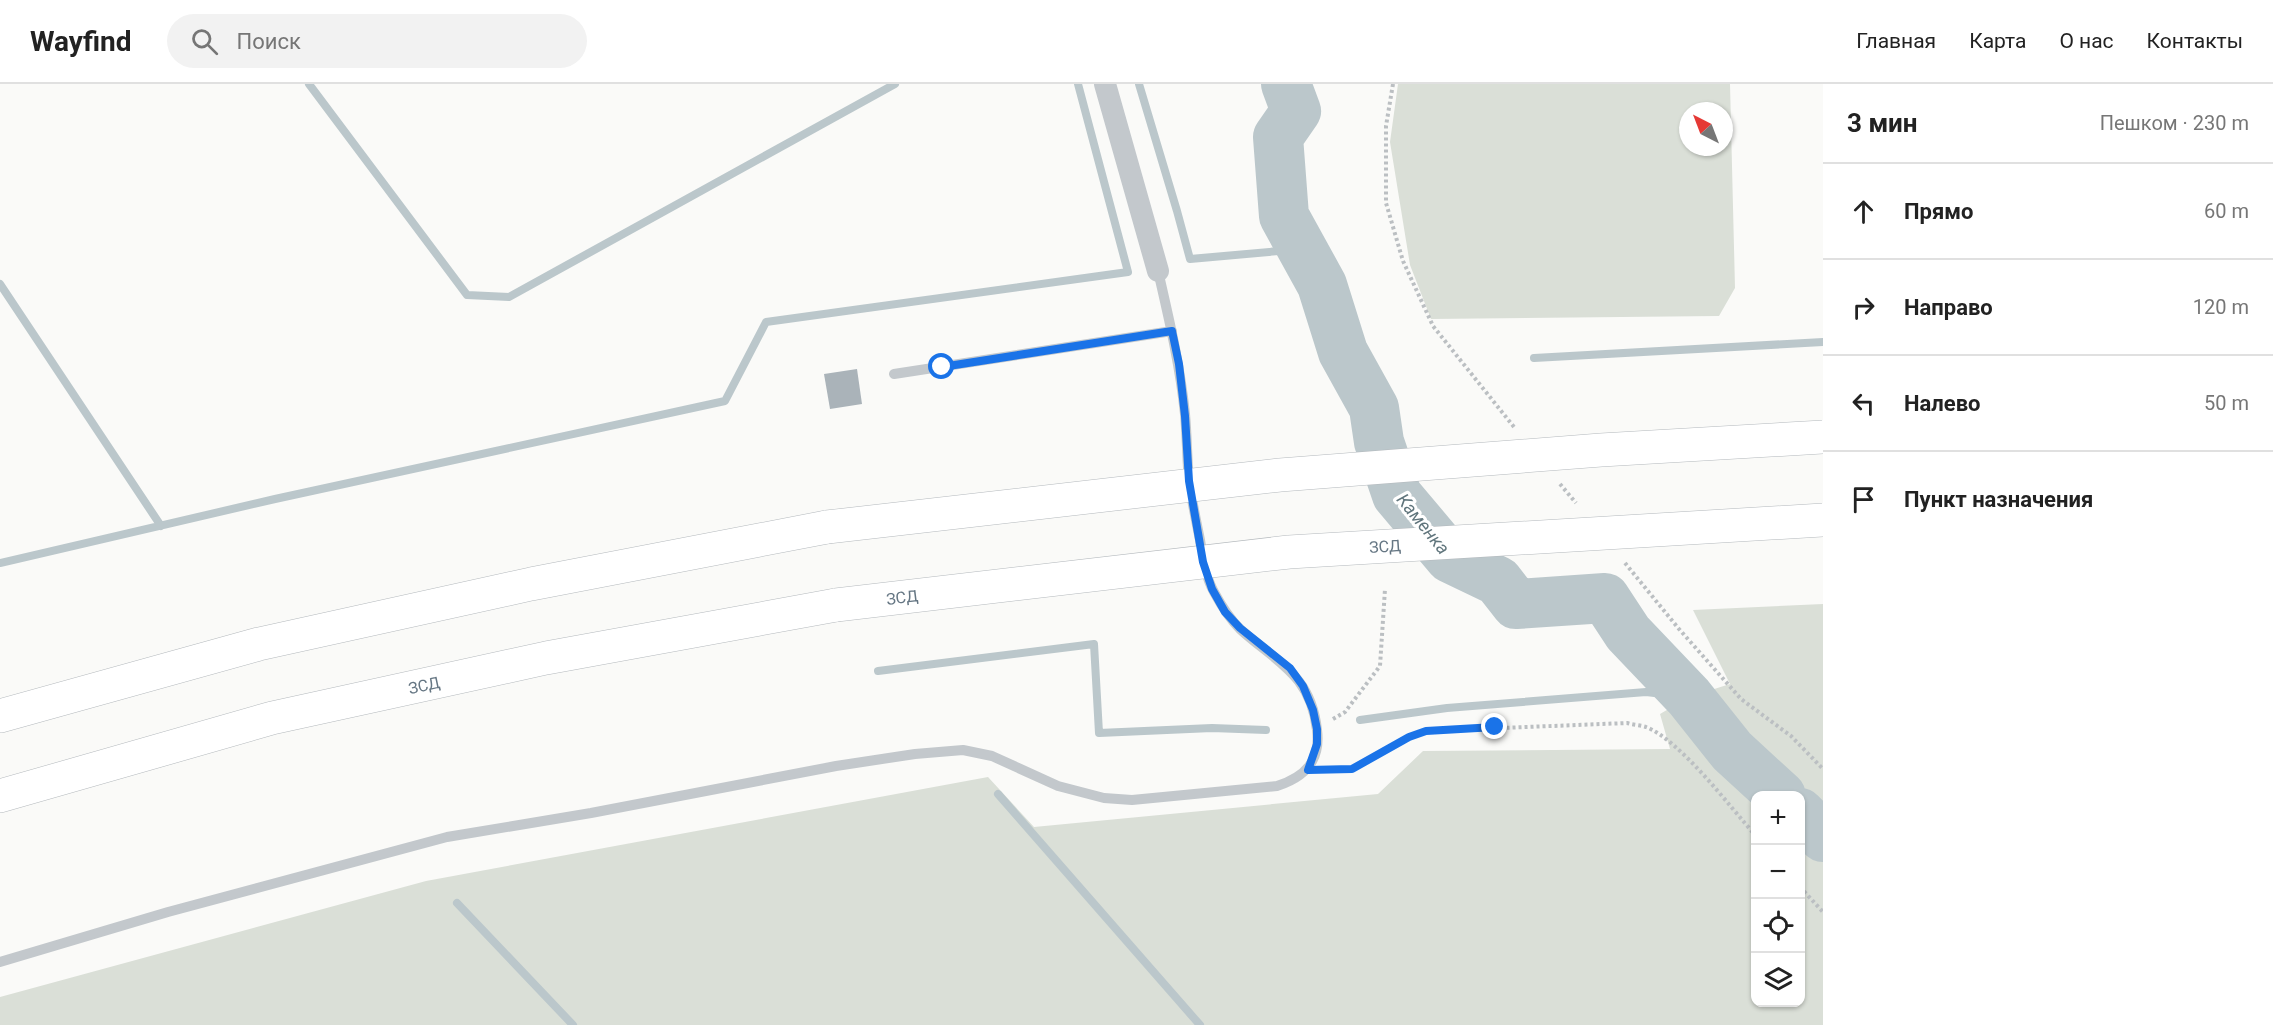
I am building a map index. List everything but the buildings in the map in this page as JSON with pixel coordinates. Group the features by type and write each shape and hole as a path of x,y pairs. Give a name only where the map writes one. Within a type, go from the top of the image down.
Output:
{"highway":[{"path":"0,716 259,644 531,584 827,527 1280,475 1601,450 1823,437"},
{"name":"ЗСД","path":"0,796 272,718 546,658 836,605 1289,552 1823,520"}],"street":[{"path":"1105,84 1158,271"}],"lane":[{"path":"0,962 168,912 447,837 591,813 836,765 963,750 992,756 1058,786 1080,793 1132,800 1277,786 1296,780 1308,770 1317,744 1313,710 1303,686 1290,668 1240,628 1225,612 1212,589 1203,562 1189,481 1179,364 1158,271"},
{"path":"894,374 1172,331"}],"path":[{"path":"1317,729 1345,712 1380,666 1385,590"},
{"path":"1308,770 1352,769 1409,737 1426,731 1627,723 1646,727 1660,735 1688,759 1751,831"},
{"path":"1805,892 1823,912"}],"shaded area":[{"path":"1398,84 1730,84 1730,102 1679,102 1679,156 1732,156 1735,288 1719,316 1431,319 1410,265 1390,142"},
{"path":"1823,604 1823,1025 0,1025 0,997 426,881 988,777 1034,827 1378,794 1423,751 1670,749 1660,714 1689,697 1730,684 1693,610"}],"waterway":[{"path":"309,84 467,295 509,297 895,84"},
{"path":"0,563 275,499 725,401 766,322 1128,272 1078,84"},
{"path":"1139,84 1190,259 1302,249"},
{"name":"Каменка","path":"1286,84 1296,111 1278,137 1284,216 1322,285 1343,352 1374,408 1379,442 1397,495 1450,558 1498,581 1516,604 1605,598 1628,633 1689,697 1732,751 1776,791"},
{"path":"0,284 161,526"},
{"path":"1534,358 1823,342"},
{"path":"878,671 1094,644 1099,733 1212,728 1266,730"},
{"path":"1360,720 1447,708 1646,692 1689,697"},
{"path":"998,794 1200,1025"},
{"name":"Каменка","path":"1805,818 1823,837"},
{"path":"457,903 573,1025"}],"route":[{"path":"942,367 1172,331 1179,364 1185,416 1189,481 1203,562 1212,589 1225,612 1240,628 1290,668 1303,686 1313,710 1317,729 1317,744 1308,770 1352,769 1409,737 1426,731 1495,727"}]}
